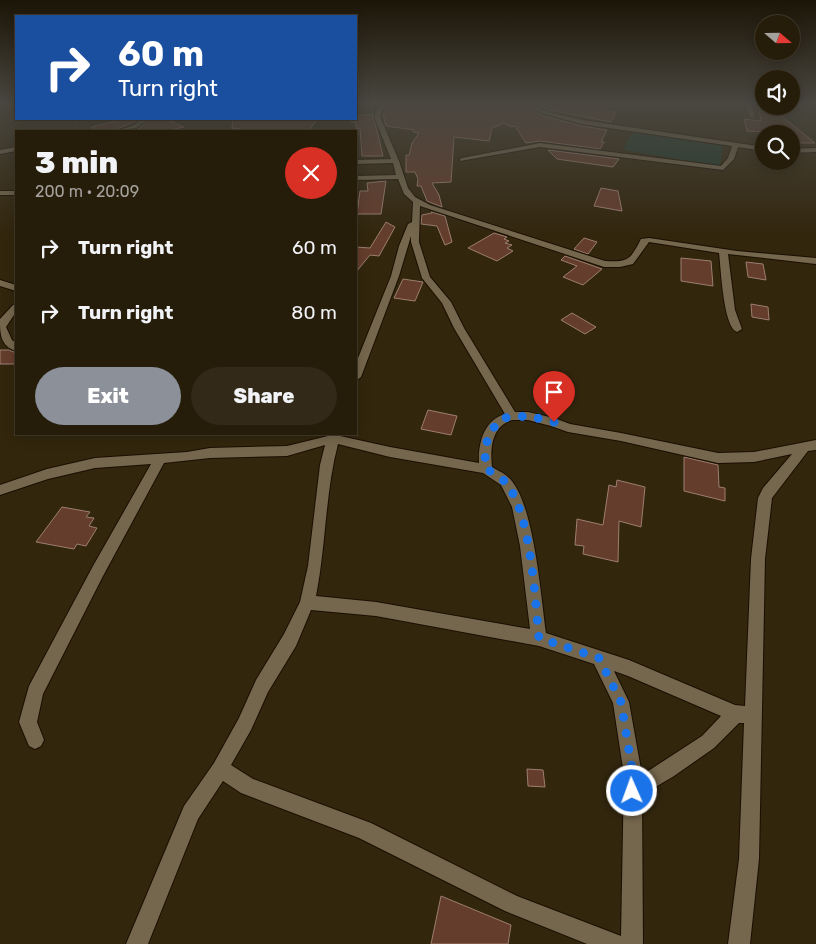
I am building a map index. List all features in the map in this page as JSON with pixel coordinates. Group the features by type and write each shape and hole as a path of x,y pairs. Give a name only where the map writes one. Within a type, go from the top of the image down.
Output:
{"street":[{"path":"390,147 404,190 416,203 604,264 633,261 637,258 644,241 649,240 723,251 816,261"},
{"path":"462,160 529,147"},
{"path":"556,147 723,168 731,159 735,147"},
{"path":"0,152 15,149"},
{"path":"800,151 816,150"},
{"path":"357,162 396,161"},
{"path":"357,178 400,177"},
{"path":"0,192 15,193"},
{"path":"416,203 414,242 426,278 446,302 463,336 512,416"},
{"path":"357,374 396,276 408,230 416,218"},
{"path":"723,251 730,310 737,329"},
{"path":"0,283 15,288"},
{"path":"15,308 0,327 8,342 15,347"},
{"path":"486,469 484,455 486,440 493,426 502,418 512,416 528,416 554,422 568,428 622,437 718,458 754,457 810,446"},
{"path":"137,944 190,813 220,769 245,724 262,686 290,640 307,602 315,566 326,465 334,436"},
{"path":"0,490 47,474 95,463 216,452 287,451 334,436 390,452 486,469 505,481 519,507 527,546 539,638"},
{"path":"739,944 748,859 758,559 765,498 768,492 810,446"},
{"path":"35,740 28,722 35,692 98,571 161,458"},
{"path":"307,602 376,609 539,638 629,668 736,714 754,715"},
{"path":"599,658 621,702 633,775 632,944"},
{"path":"632,791 668,770 708,742 736,714"},
{"path":"220,769 248,786 364,830 512,904 615,944"}],"green space":[{"path":"624,147 723,147 720,166 623,150"}],"building":[{"path":"361,147 381,147 383,156 362,156"},
{"path":"411,147 453,147 451,182 432,183 439,195 442,207 427,201 421,186 417,186 418,179 415,172 406,172 406,155 409,155"},
{"path":"548,150 619,159 613,167 557,159"},
{"path":"386,181 381,214 357,214 360,191 368,191 367,183"},
{"path":"601,188 618,191 622,211 594,206"},
{"path":"431,212 445,216 452,242 445,245 437,226 421,224 422,215"},
{"path":"386,222 395,227 379,256 370,255 357,271 357,247 370,248"},
{"path":"494,233 507,237 504,239 509,241 505,243 512,245 507,248 513,251 497,261 468,248"},
{"path":"584,238 597,242 588,254 574,249"},
{"path":"565,256 602,269 583,285 563,277 577,266 561,260"},
{"path":"681,258 711,261 713,286 681,281"},
{"path":"746,262 763,264 766,280 748,277"},
{"path":"403,279 423,282 415,301 394,298"},
{"path":"751,304 768,307 769,320 752,317"},
{"path":"572,313 596,327 585,334 561,320"},
{"path":"0,350 9,350 15,353 15,364 0,364"},
{"path":"428,410 457,416 451,435 421,429"},
{"path":"684,457 718,465 719,487 725,488 725,501 684,491"},
{"path":"617,480 645,487 641,527 619,521 618,562 583,554 584,546 575,545 577,519 603,525 609,485 616,487"},
{"path":"62,507 90,512 86,517 94,518 89,526 97,528 86,546 77,544 74,549 36,542"},
{"path":"527,769 543,770 545,787 528,786"},
{"path":"441,896 511,925 508,944 431,944"}],"route":[{"path":"554,422 528,416 502,418 493,426 486,440 484,455 486,469 505,481 519,507 527,546 539,638 599,658 621,702 633,775 632,791"}]}
